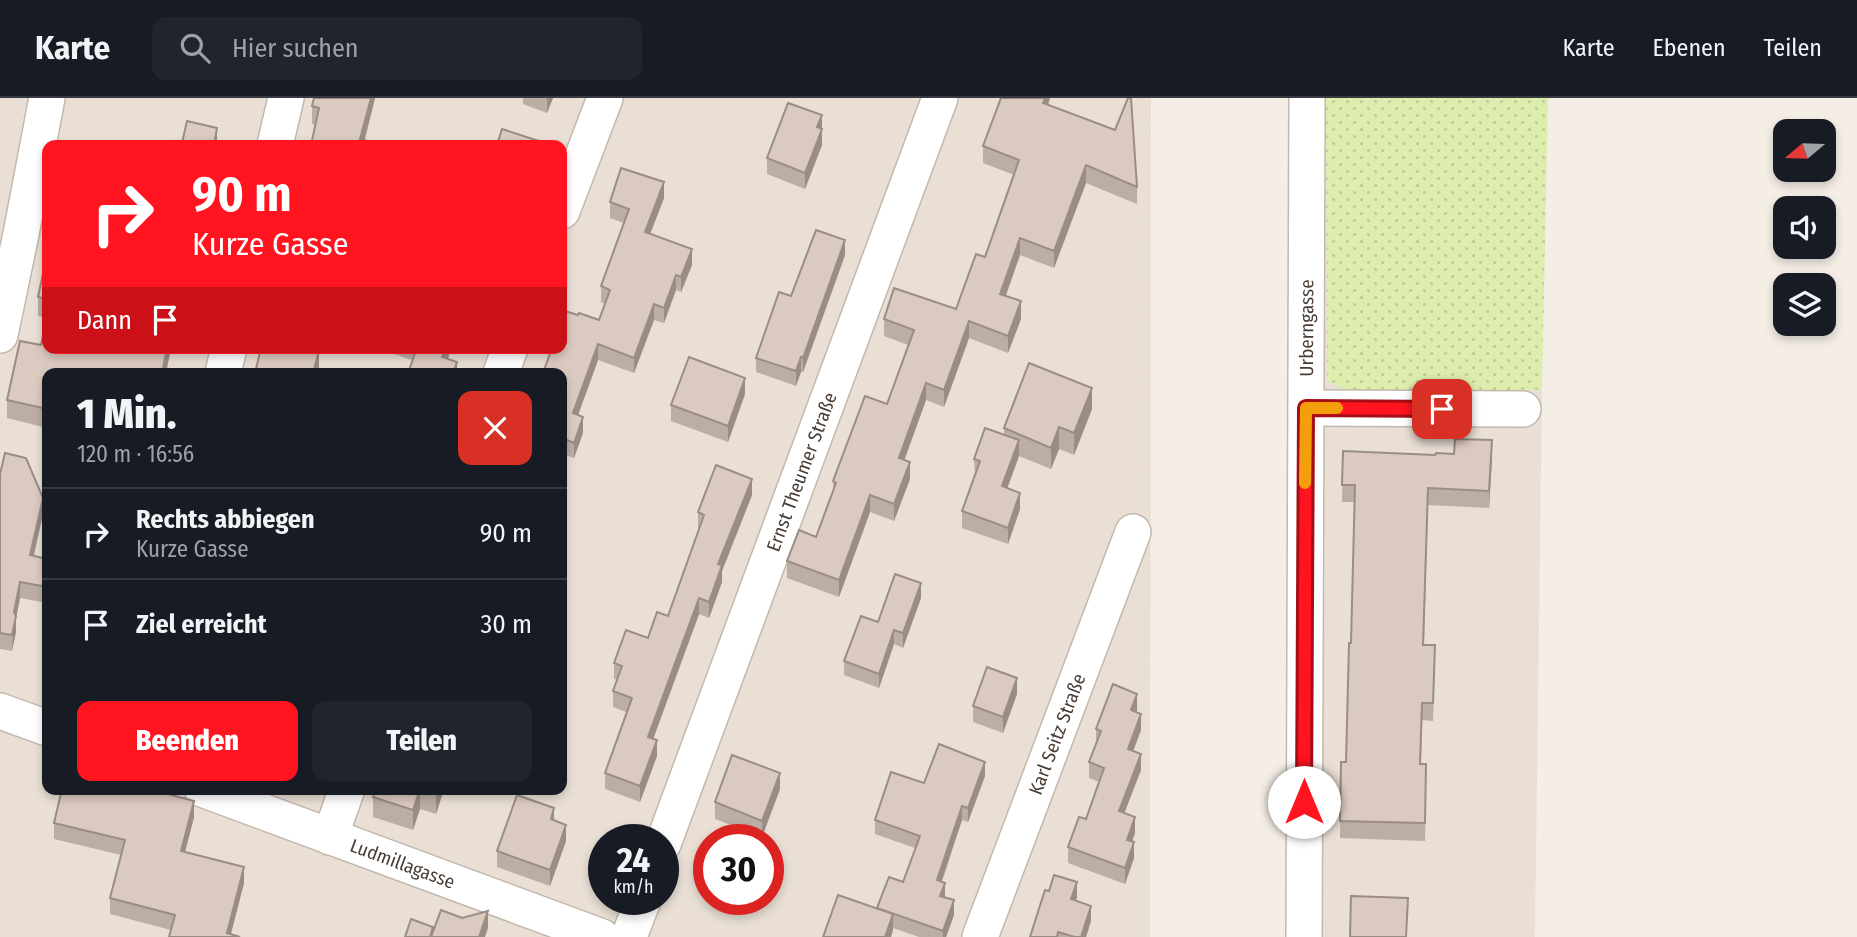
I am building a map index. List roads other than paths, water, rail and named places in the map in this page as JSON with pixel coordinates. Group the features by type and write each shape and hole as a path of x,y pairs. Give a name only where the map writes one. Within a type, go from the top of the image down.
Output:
{"street":[{"path":"0,335 47,98"},
{"path":"276,140 286,98"},
{"path":"567,198 605,98"},
{"name":"Ernst Theumer Straße","path":"670,824 940,98"},
{"name":"Urberngasse","path":"1304,937 1307,98"},
{"path":"1306,408 1523,409"},
{"name":"Karl Seitz Straße","path":"980,937 1133,532"},
{"path":"0,710 42,726"},
{"name":"Ludmillagasse","path":"218,795 602,937"},
{"path":"330,837 345,795"},
{"path":"629,937 637,915"}]}
